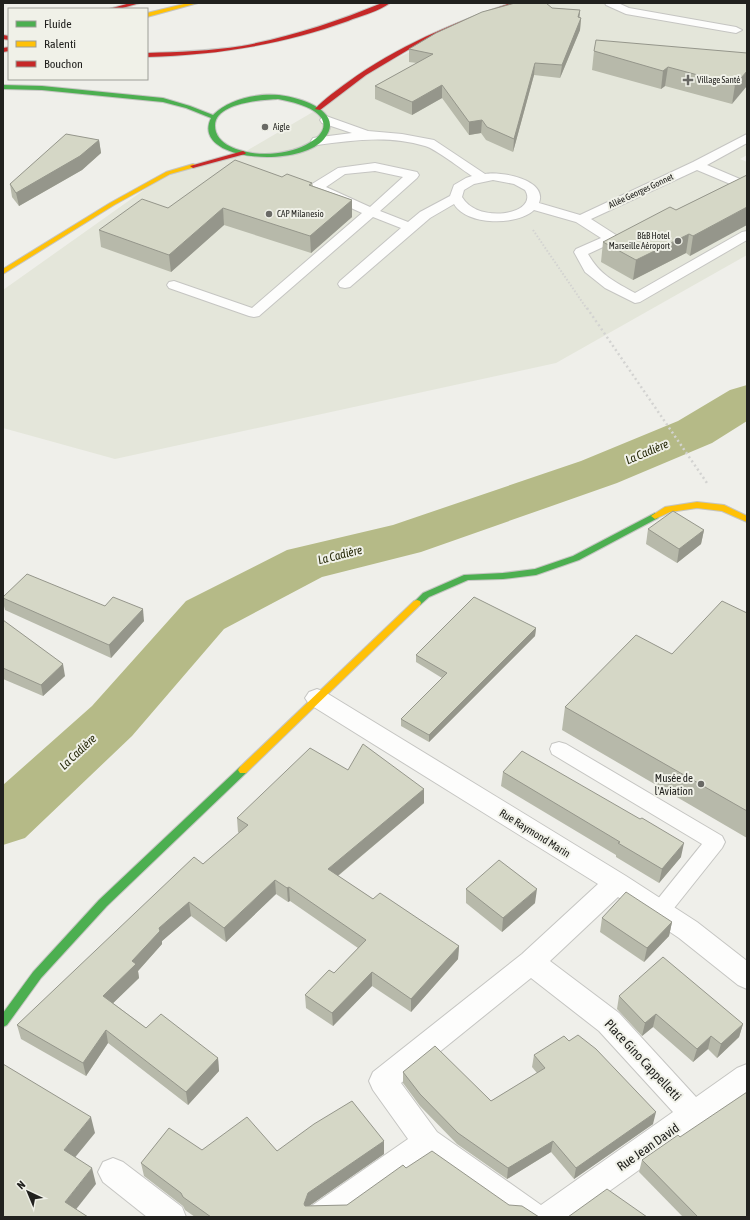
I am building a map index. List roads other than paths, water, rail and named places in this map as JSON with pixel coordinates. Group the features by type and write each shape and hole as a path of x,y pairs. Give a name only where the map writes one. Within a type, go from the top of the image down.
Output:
{"main road":[{"path":"116,8 137,3"},
{"path":"148,15 195,3"},
{"path":"148,55 181,55 217,52 285,41 321,30 387,3"},
{"path":"318,109 354,78 429,36 451,26 516,3"},
{"path":"3,87 42,88 163,100 188,107 214,118"},
{"path":"263,98 294,100 307,103 318,109 326,120 327,127 323,136 317,141 298,151 280,155 261,156 243,153 218,142 212,134 211,126 214,118 222,110 234,104 263,98"},
{"path":"3,272 112,204 168,173 243,153"},
{"path":"3,1022 37,976 103,903 426,594 466,577 503,576 536,572 576,558 668,509 697,505 724,508 747,519"}],"street":[{"name":"Rue Raymond Marin","path":"316,698 617,883 688,930 747,977"},
{"path":"533,1217 427,1142 383,1081 531,962 617,883"},
{"name":"Place Gino Cappelletti","path":"531,962 609,1022 694,1115"},
{"name":"Rue Jean David","path":"548,1217 747,1077"},
{"path":"321,1217 427,1142"},
{"path":"113,1172 172,1217"}],"lane":[{"path":"610,3 626,11 736,30"},
{"path":"326,120 367,135"},
{"path":"317,141 367,135 402,138 430,143 481,177"},
{"name":"Allée Georges Gonnet","path":"581,219 696,165 747,138"},
{"path":"696,165 747,187"},
{"path":"174,285 254,313 371,212 413,175 375,167 342,171 316,187 371,212 410,227"},
{"path":"481,177 506,178 521,183 532,192 534,198 527,208 504,218 477,216 466,211 459,205 456,198 457,191 462,185 481,177"},
{"path":"345,284 425,215 456,198"},
{"path":"527,208 581,219 612,238 582,252 590,269 610,285 635,299 747,235"},
{"path":"559,749 715,842 660,911"}],"waterway":[{"name":"La Cadière","path":"3,821 112,721 205,615 306,563 403,540 599,472 695,432 747,400"}],"place":[{"name":"Village Santé","path":"688,80"},
{"name":"Aigle","path":"265,127"},
{"name":"CAP Milanesio","path":"269,214"},
{"name":"B&B Hotel Marseille Aéroport","path":"678,241"},
{"name":"Musée de l'Aviation","path":"701,784"}]}
